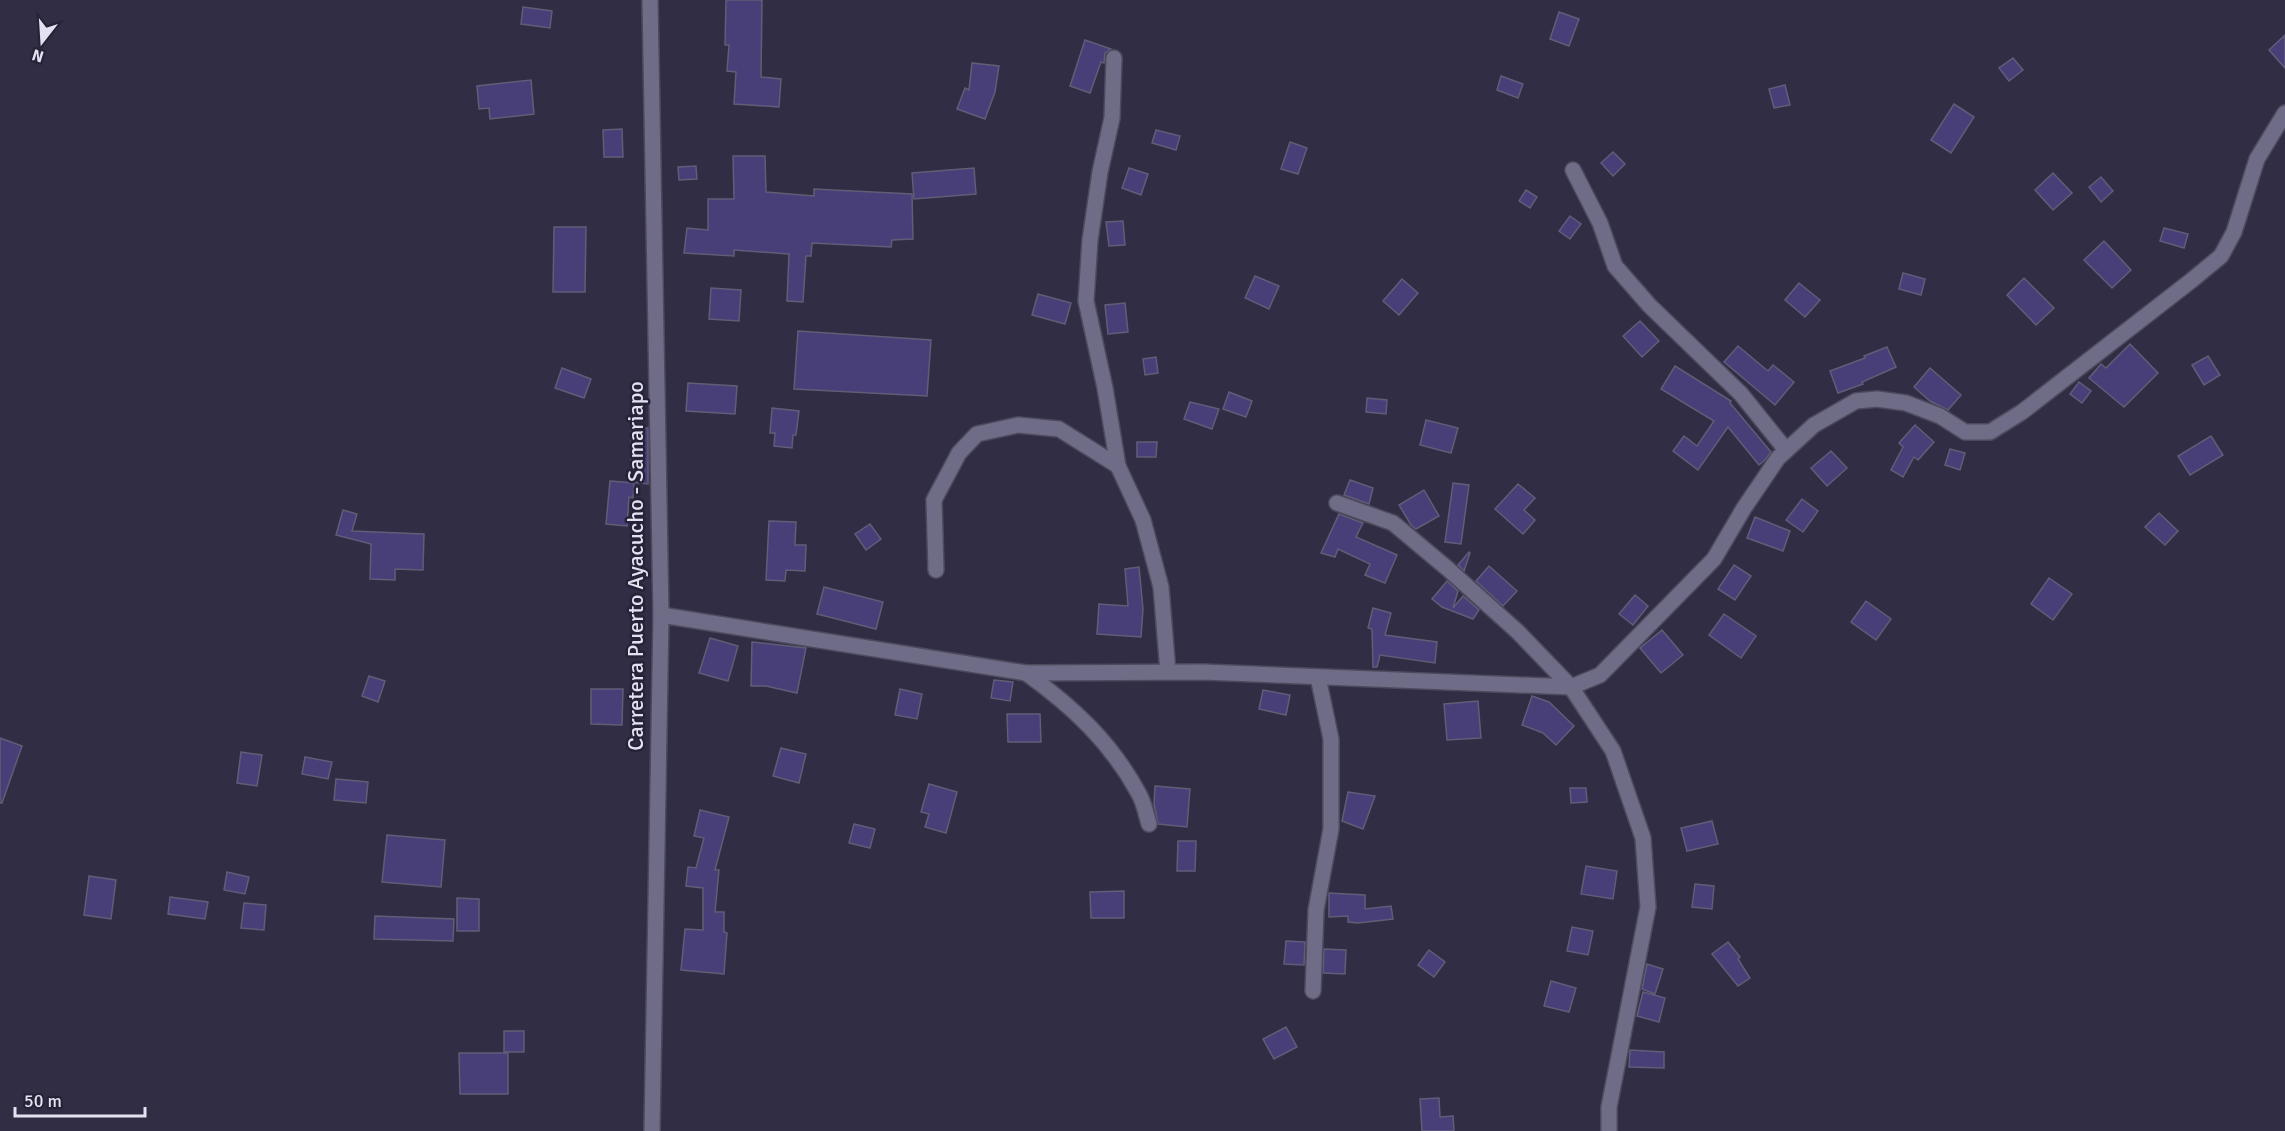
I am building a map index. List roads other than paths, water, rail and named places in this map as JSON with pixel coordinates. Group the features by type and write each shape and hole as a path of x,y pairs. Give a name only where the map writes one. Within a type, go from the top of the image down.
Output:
{"street":[{"name":"Carretera Puerto Ayacucho - Samariapo","path":"650,0 661,615 652,1131"},
{"path":"1114,58 1112,118 1100,172 1090,240 1086,301 1105,388 1118,466 1143,520 1161,587 1168,672"},
{"path":"661,615 1026,673 1168,672 1570,687 1600,675 1714,559 1744,508 1778,458 1814,425 1856,401 1877,399 1906,403 1940,416 1965,432 1990,432 2022,412 2221,256 2234,232 2258,159 2285,113"},
{"path":"1573,170 1600,223 1615,266 1649,305 1741,394 1786,450"},
{"path":"936,570 934,500 959,453 977,434 1017,425 1059,429 1118,466"},
{"path":"1336,503 1393,523 1448,569 1518,632 1570,687 1613,751 1643,838 1648,907 1609,1107 1609,1131"},
{"path":"1026,673 1066,702 1110,747 1140,795 1149,824"},
{"path":"1313,991 1316,910 1331,829 1331,739 1318,677"}]}
